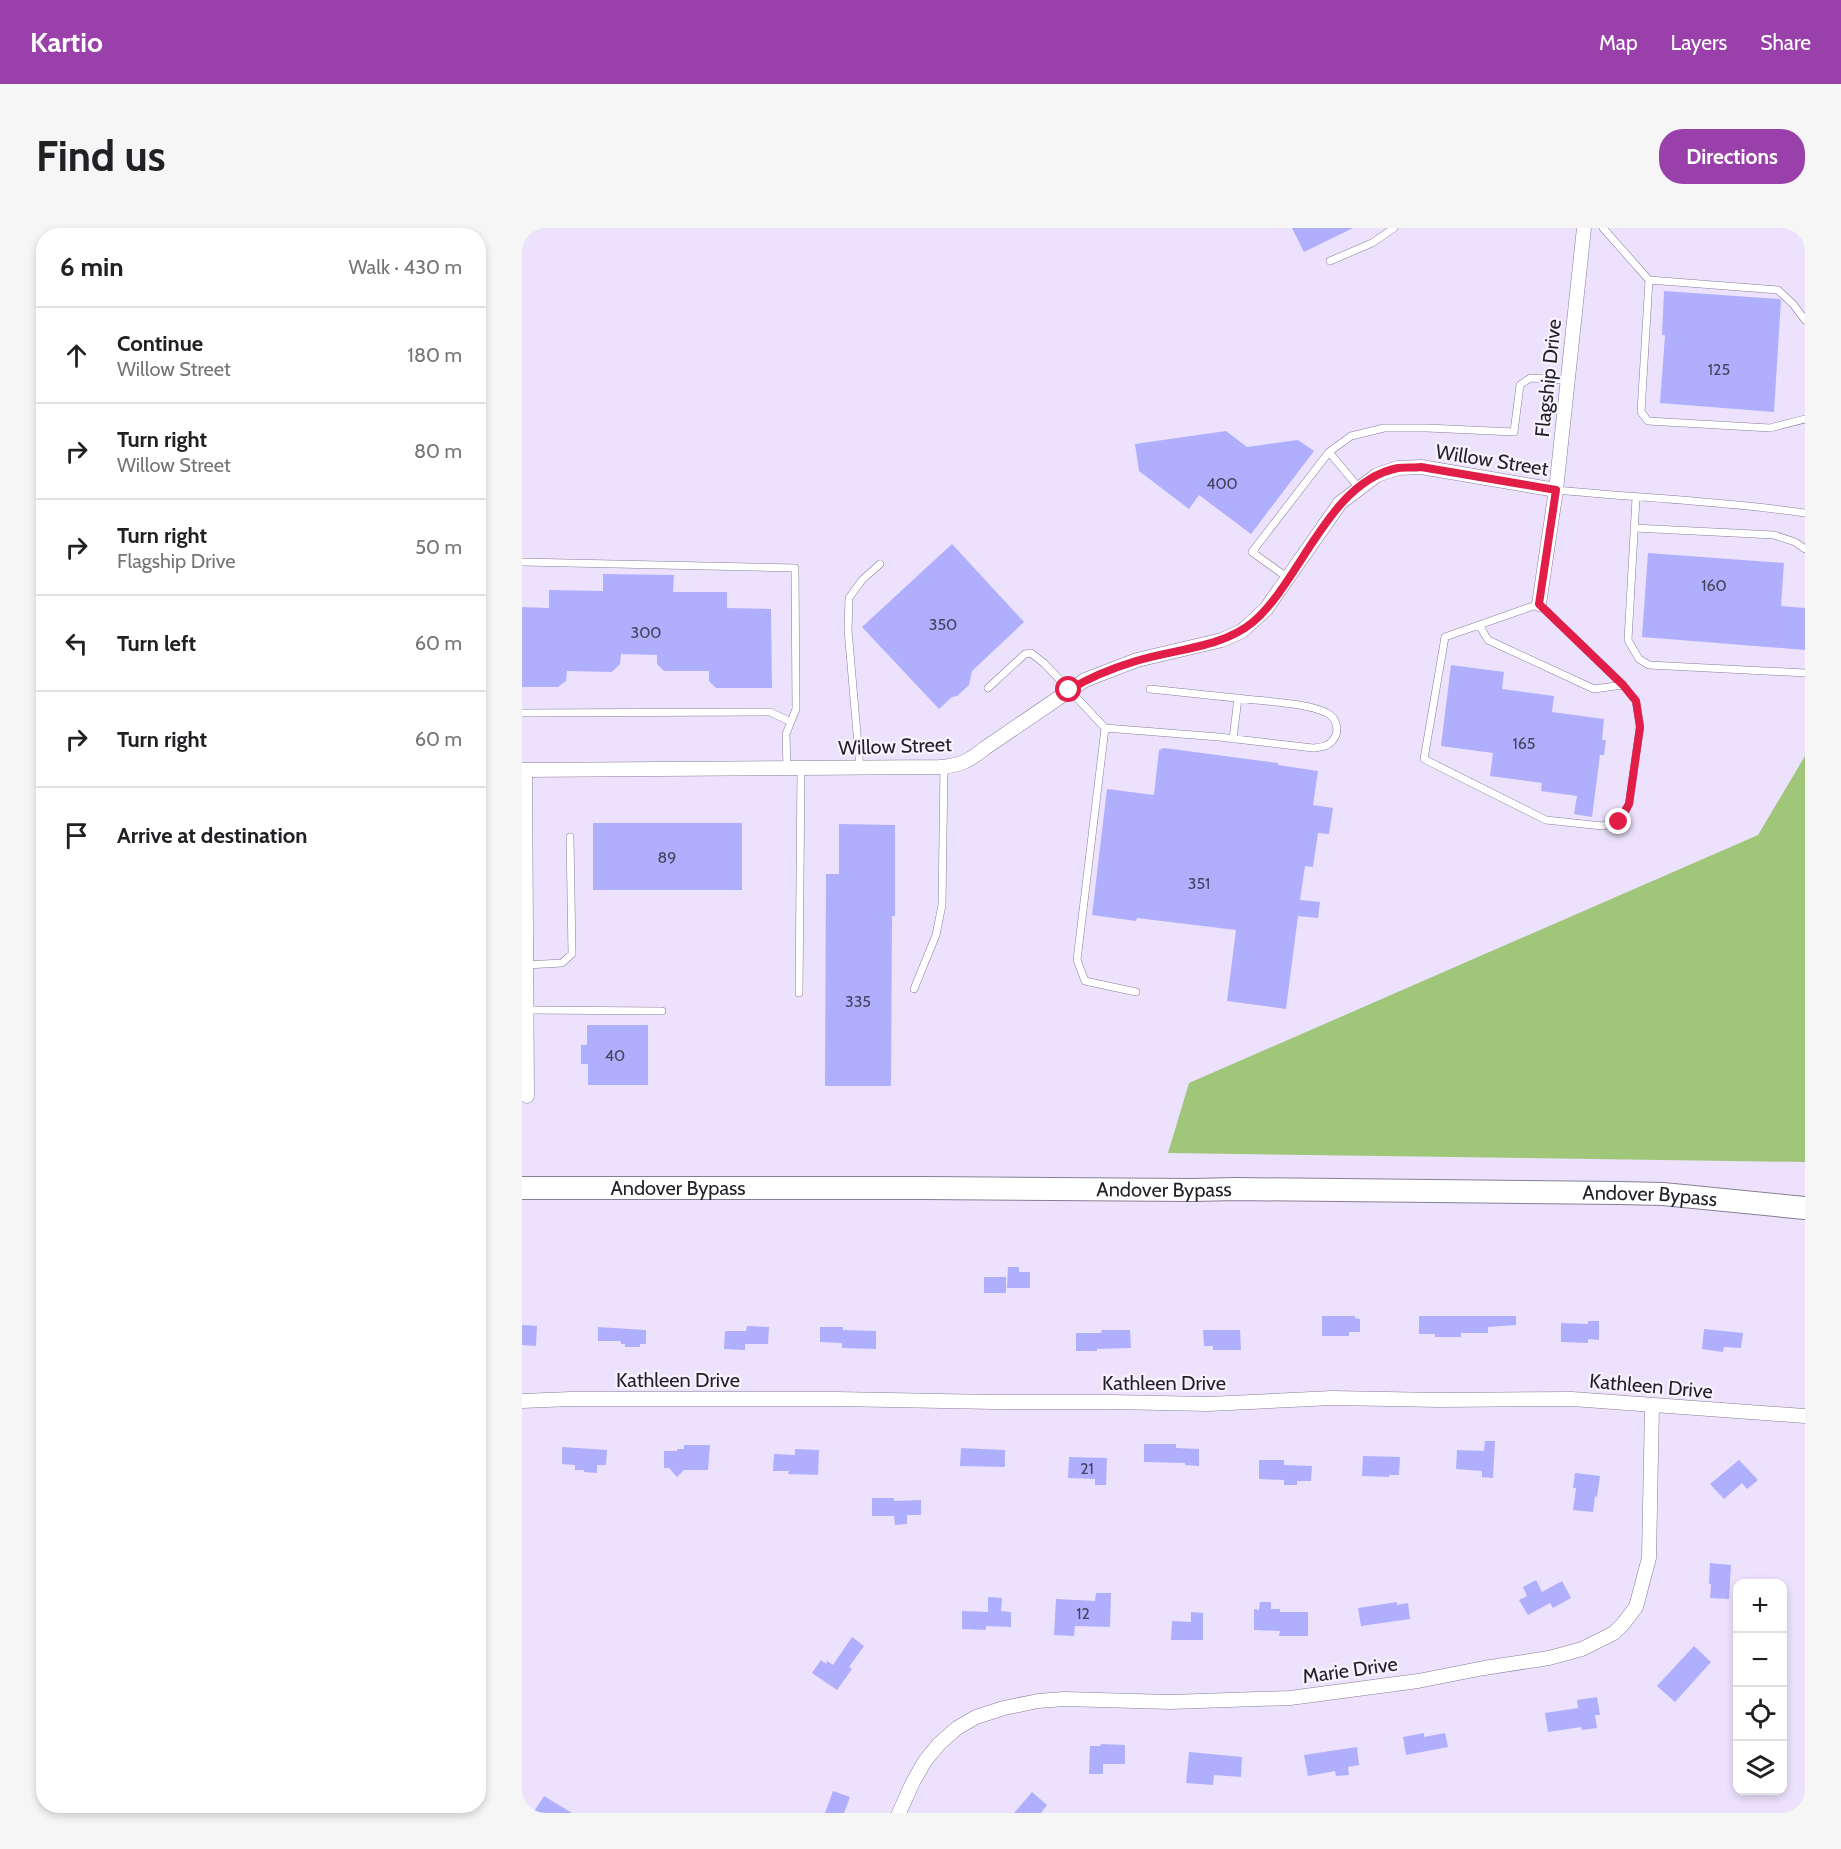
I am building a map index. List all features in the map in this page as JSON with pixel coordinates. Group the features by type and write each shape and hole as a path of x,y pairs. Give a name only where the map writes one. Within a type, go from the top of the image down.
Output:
{"main road":[{"name":"Andover Bypass","path":"522,1188 1619,1192 1805,1208"}],"street":[{"name":"Flagship Drive","path":"1539,604 1556,490 1584,228"},
{"name":"Willow Street","path":"524,770 955,766 969,760 1086,680 1137,660 1222,639 1242,630 1266,609 1340,503 1377,475 1398,468 1421,467 1556,490"},
{"path":"524,770 527,1010 525,1097"},
{"name":"Kathleen Drive","path":"522,1401 889,1399 1208,1404 1332,1398 1572,1399 1805,1416"},
{"name":"Marie Drive","path":"899,1813 913,1782 939,1744 957,1728 976,1717 1004,1708 1038,1701 1064,1699 1170,1702 1290,1698 1418,1681 1549,1658 1582,1648 1614,1633 1636,1607 1649,1558 1652,1406"}],"lane":[{"path":"1330,261 1372,243 1394,228"},
{"path":"1603,228 1649,280 1778,290 1805,320"},
{"path":"1649,280 1641,412 1648,421 1770,428 1805,419"},
{"path":"1288,578 1252,552 1329,452 1351,436 1384,429 1427,428 1514,432 1520,385 1530,378 1568,380"},
{"path":"1329,452 1359,488"},
{"path":"1556,490 1761,507 1805,513"},
{"path":"1636,498 1628,640 1639,659 1650,664 1805,673"},
{"path":"1634,528 1774,535 1795,542 1805,549"},
{"path":"522,561 795,568 795,709 786,734 794,768 799,993"},
{"path":"860,768 848,630 849,598 862,580 880,564"},
{"path":"1539,604 1623,685 1636,701 1640,727 1629,804 1619,822 1602,826 1546,820 1424,759 1445,637 1479,625 1539,604"},
{"path":"1479,625 1488,640 1594,689 1623,685"},
{"path":"988,688 1025,654 1031,653 1045,664 1106,728 1313,748 1324,747 1332,742 1337,734 1337,724 1330,714 1315,709 1284,703 1150,689"},
{"path":"1233,739 1238,698"},
{"path":"522,713 770,712 791,722"},
{"path":"1106,728 1077,960 1085,981 1136,992"},
{"path":"914,989 936,935 942,905 944,767"},
{"path":"526,965 562,963 572,954 570,837"},
{"path":"527,1010 662,1011"}],"green space":[{"path":"1805,756 1805,1162 1168,1153 1189,1083 1758,835"}],"building":[{"path":"1292,228 1353,228 1304,252"},
{"path":"1664,291 1781,300 1774,412 1660,403 1665,335 1662,335"},
{"path":"1226,431 1247,447 1298,440 1314,451 1251,534 1199,495 1189,509 1139,471 1135,444"},
{"path":"952,544 1024,622 972,671 969,685 939,709 862,627"},
{"path":"1648,553 1784,563 1781,606 1805,608 1805,650 1642,637"},
{"path":"603,574 674,575 673,592 727,592 727,608 771,609 772,688 716,688 709,681 709,671 664,671 657,664 657,655 621,654 620,664 612,672 567,671 566,681 558,687 522,687 522,607 549,608 549,590 603,591"},
{"path":"1451,665 1504,672 1502,689 1554,696 1552,712 1604,719 1602,740 1606,740 1604,755 1600,755 1592,817 1574,814 1577,796 1541,791 1542,783 1490,776 1493,753 1441,746"},
{"path":"1164,748 1278,763 1278,765 1318,771 1313,805 1333,808 1329,834 1318,833 1313,867 1305,866 1300,900 1320,902 1318,918 1298,916 1286,1009 1227,1001 1236,930 1092,915 1107,789 1154,795 1159,750"},
{"path":"593,823 742,823 742,890 593,890"},
{"path":"839,824 895,825 891,1086 825,1086 826,874 839,874"},
{"path":"587,1025 648,1025 648,1085 588,1085 588,1064 581,1064 581,1045 587,1045"},
{"path":"1008,1267 1019,1267 1019,1272 1030,1272 1030,1288 1007,1288"},
{"path":"984,1277 1006,1277 1006,1293 984,1293"},
{"path":"1322,1316 1355,1316 1360,1319 1360,1332 1349,1332 1349,1336 1322,1336"},
{"path":"1419,1316 1516,1316 1516,1325 1488,1327 1488,1333 1461,1333 1461,1337 1435,1337 1435,1334 1419,1334"},
{"path":"1588,1321 1599,1321 1599,1340 1588,1339 1588,1343 1561,1342 1561,1323 1588,1324"},
{"path":"522,1325 537,1326 536,1346 522,1345"},
{"path":"747,1326 769,1327 768,1344 745,1344 745,1350 724,1349 725,1331 746,1331"},
{"path":"598,1327 646,1330 646,1344 640,1344 640,1347 625,1347 621,1341 598,1341"},
{"path":"820,1327 876,1331 876,1349 842,1348 842,1343 820,1342"},
{"path":"1704,1329 1743,1333 1741,1348 1724,1347 1723,1352 1702,1349"},
{"path":"1101,1330 1130,1330 1131,1348 1076,1351 1076,1333 1102,1333"},
{"path":"1203,1330 1240,1330 1241,1350 1213,1350 1213,1346 1204,1346"},
{"path":"1485,1441 1495,1441 1493,1478 1482,1477 1482,1471 1456,1469 1457,1450 1484,1451"},
{"path":"1144,1444 1176,1444 1176,1448 1199,1449 1199,1466 1185,1465 1185,1463 1144,1462"},
{"path":"684,1445 710,1445 708,1470 684,1470 677,1477 669,1468 664,1468 664,1451 684,1449"},
{"path":"562,1447 607,1450 606,1465 597,1465 597,1473 575,1470 575,1465 562,1464"},
{"path":"961,1448 1005,1450 1005,1467 960,1466"},
{"path":"795,1449 819,1450 818,1475 773,1471 774,1454 795,1455"},
{"path":"1363,1456 1400,1457 1399,1475 1362,1476"},
{"path":"1069,1457 1107,1458 1106,1485 1095,1485 1095,1479 1068,1478"},
{"path":"1259,1460 1284,1460 1284,1465 1312,1466 1311,1481 1297,1481 1297,1485 1284,1485 1284,1480 1259,1479"},
{"path":"1739,1460 1758,1480 1747,1489 1742,1483 1724,1499 1710,1484"},
{"path":"1575,1473 1600,1476 1593,1512 1573,1510 1576,1488 1573,1488"},
{"path":"872,1498 894,1498 894,1501 921,1500 921,1515 907,1515 907,1524 895,1525 894,1516 872,1516"},
{"path":"1710,1563 1731,1565 1729,1599 1710,1598"},
{"path":"1536,1580 1542,1592 1562,1581 1571,1598 1553,1608 1550,1603 1528,1615 1519,1600 1527,1596 1523,1587"},
{"path":"1096,1593 1111,1593 1110,1627 1075,1626 1074,1636 1054,1635 1056,1599 1095,1601"},
{"path":"988,1597 1002,1598 1001,1611 1011,1612 1011,1627 986,1626 986,1630 962,1629 962,1611 988,1612"},
{"path":"1260,1602 1271,1602 1271,1609 1280,1609 1280,1612 1308,1612 1308,1636 1279,1636 1280,1631 1254,1630 1254,1609 1259,1610"},
{"path":"1397,1602 1397,1605 1408,1603 1410,1619 1361,1626 1358,1608"},
{"path":"1191,1612 1203,1613 1203,1640 1171,1640 1172,1621 1191,1622"},
{"path":"852,1637 864,1646 849,1667 852,1669 837,1690 812,1673 821,1660 833,1665"},
{"path":"1694,1646 1711,1662 1675,1702 1657,1686"},
{"path":"1597,1697 1600,1715 1595,1715 1597,1728 1582,1730 1581,1727 1548,1732 1545,1713 1578,1708 1577,1700"},
{"path":"1424,1733 1424,1737 1445,1733 1448,1747 1406,1755 1403,1737"},
{"path":"1125,1745 1125,1764 1103,1764 1103,1774 1089,1774 1090,1746"},
{"path":"1357,1747 1359,1765 1348,1767 1349,1775 1336,1776 1335,1771 1308,1776 1304,1755"},
{"path":"1189,1752 1242,1757 1241,1777 1214,1775 1213,1785 1186,1783"},
{"path":"833,1791 850,1797 844,1813 825,1813"},
{"path":"1032,1792 1047,1805 1041,1813 1014,1813"},
{"path":"544,1796 572,1813 533,1813"}],"route":[{"path":"1069,690 1086,680 1137,660 1222,639 1242,630 1266,609 1340,503 1377,475 1398,468 1421,467 1556,490 1539,604 1623,685 1636,701 1640,727 1629,804 1619,822"}]}
